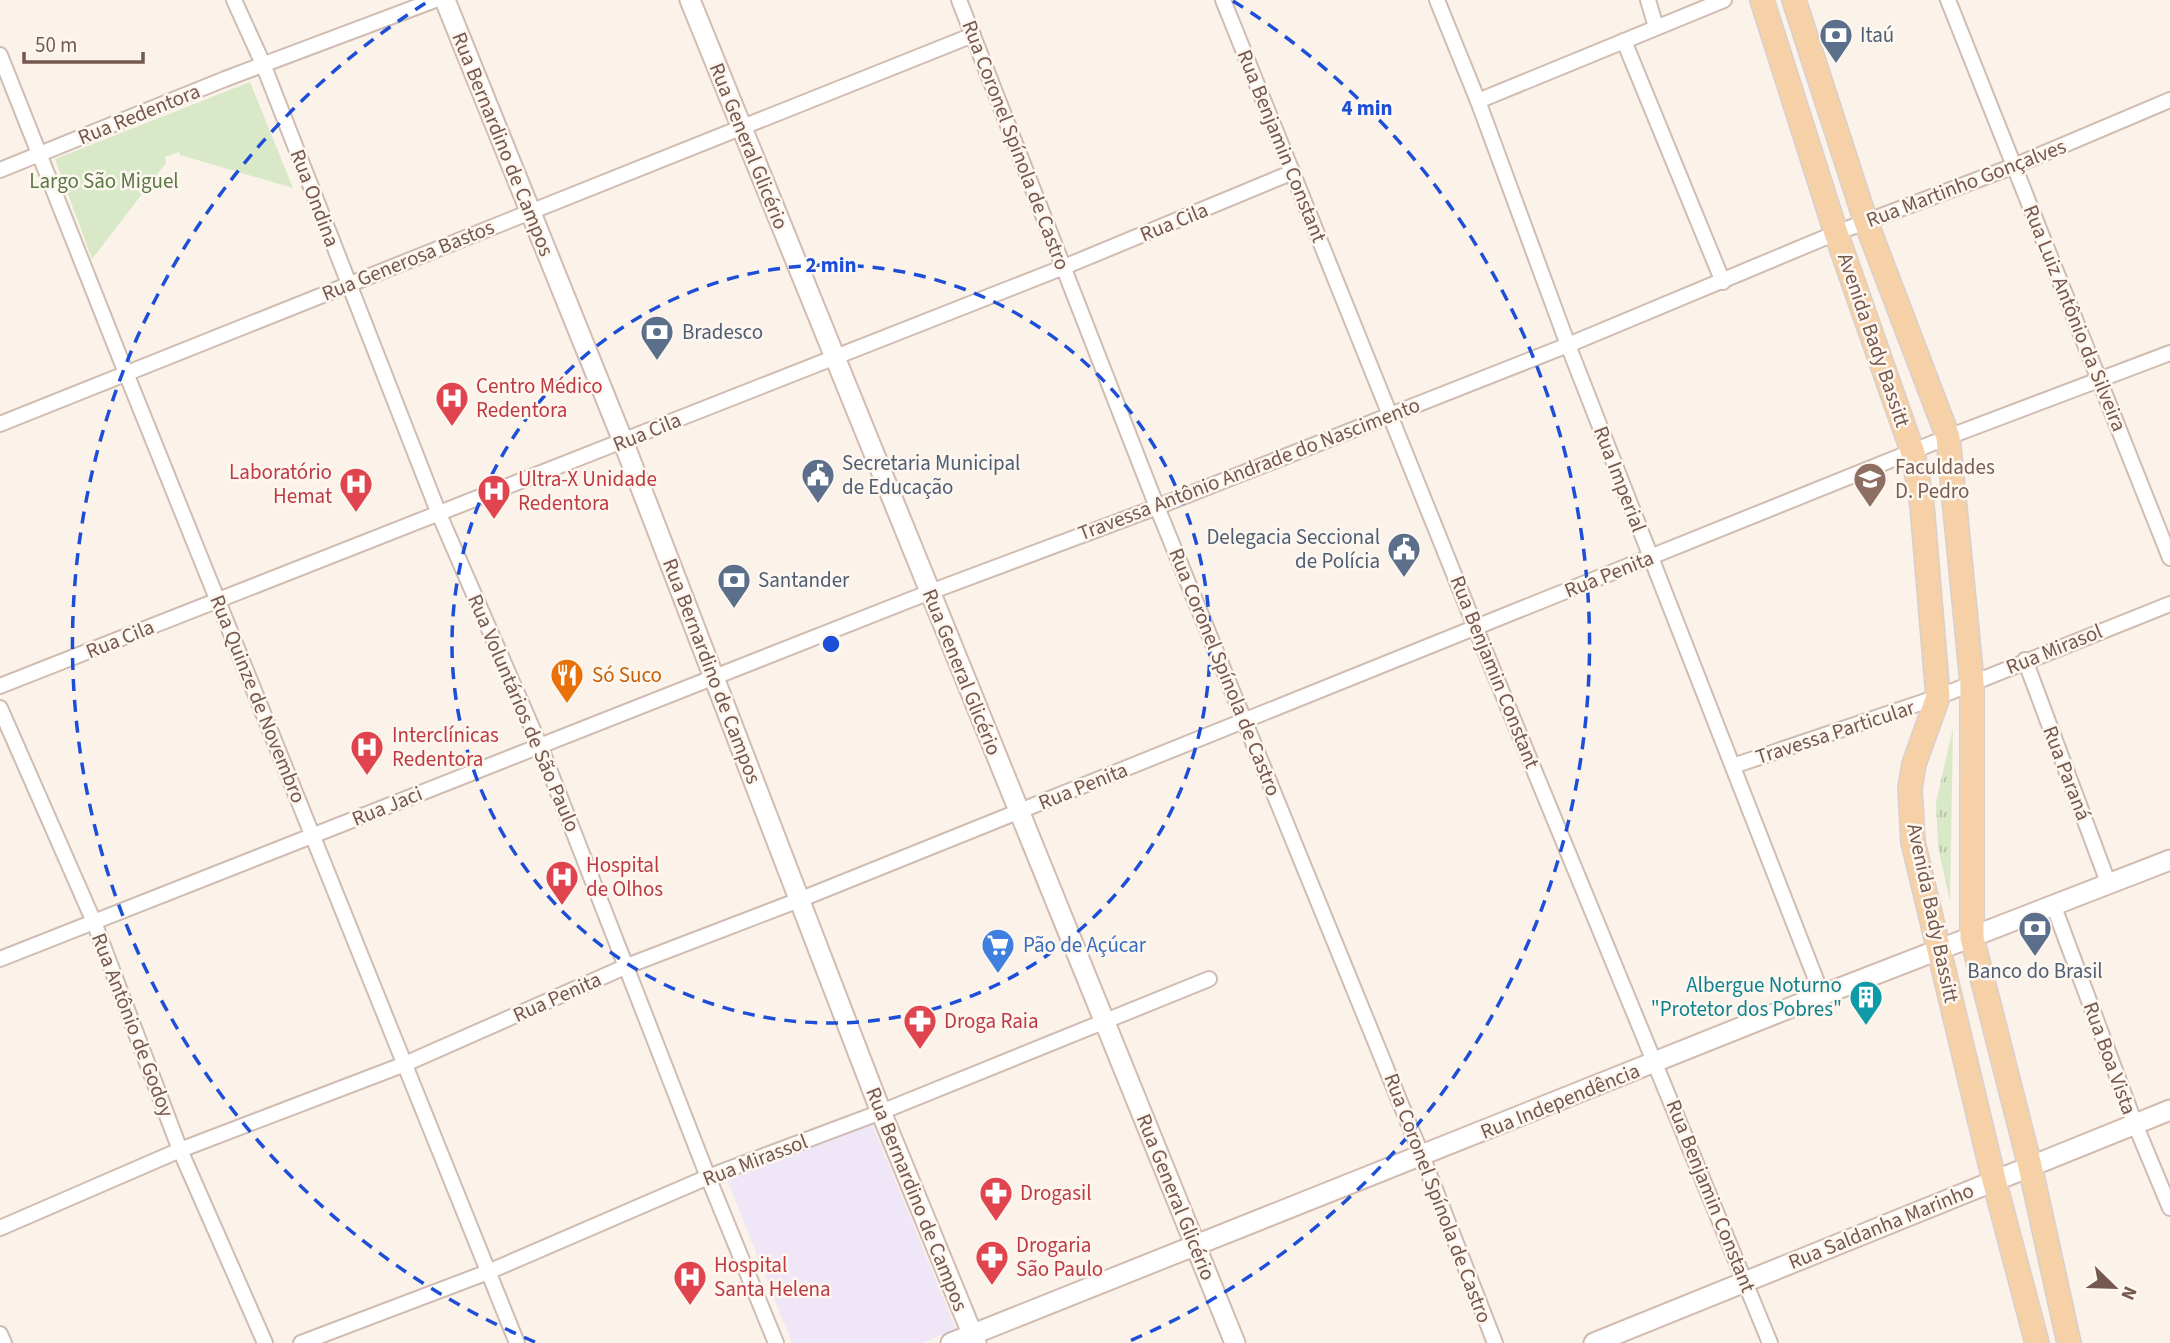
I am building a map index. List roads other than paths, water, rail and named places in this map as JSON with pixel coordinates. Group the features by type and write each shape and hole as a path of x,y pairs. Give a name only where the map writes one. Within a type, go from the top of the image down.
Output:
{"main road":[{"name":"Avenida Bady Bassitt","path":"1762,0 1836,233 1913,453 1922,505 1938,697 1914,764 1910,788 1913,842 1994,1180 2037,1343"},
{"name":"Avenida Bady Bassitt","path":"1794,0 1866,222 1948,437 1972,682 1972,938 2030,1166 2069,1343"}],"street":[{"name":"Rua Ondina","path":"234,0 263,64 439,514"},
{"name":"Rua Redentora","path":"0,170 263,64 435,0"},
{"name":"Rua Bernardino de Campos","path":"445,0 623,441 881,1112 974,1339"},
{"name":"Rua General Glicério","path":"690,0 1235,1343"},
{"name":"Rua Coronel Spínola de Castro","path":"959,0 1157,507 1246,720 1495,1343"},
{"name":"Rua Benjamin Constant","path":"1223,0 1476,629 1770,1343"},
{"name":"Rua Imperial","path":"1437,0 1478,101 1568,345 1822,995"},
{"path":"1648,0 1656,27"},
{"path":"1478,101 1724,0"},
{"name":"Rua Luiz Antônio da Silveira","path":"1948,0 2170,558"},
{"name":"Rua Generosa Bastos","path":"0,424 973,35"},
{"path":"1624,41 1723,282"},
{"name":"Rua Quinze de Novembro","path":"0,55 517,1343"},
{"name":"Rua Martinho Gonçalves","path":"1568,345 1836,233 2014,166 2170,100"},
{"name":"Rua Cila","path":"0,686 1064,267 1293,172"},
{"name":"Travessa Antônio Andrade do Nascimento","path":"930,592 1157,507 1568,345"},
{"name":"Rua Penita","path":"0,1228 180,1150 405,1064 628,966 1476,629 1948,437 2170,354"},
{"name":"Rua Voluntários de São Paulo","path":"439,514 540,746 708,1177 776,1343"},
{"name":"Rua Jaci","path":"0,959 930,592"},
{"name":"Rua Mirasol","path":"1938,697 2170,604"},
{"name":"Rua Paraná","path":"2025,660 2109,885"},
{"name":"Travessa Particular","path":"1732,766 1938,697"},
{"name":"Rua Antônio de Godoy","path":"0,708 94,922 180,1150 265,1343"},
{"name":"Rua Independência","path":"951,1343 974,1339 1196,1246 1822,995 2170,860"},
{"name":"Rua Boa Vista","path":"2054,907 2135,1124 2170,1208"},
{"name":"Rua Mirassol","path":"301,1343 488,1272 708,1177 881,1112 1209,979"},
{"name":"Rua Saldanha Marinho","path":"1594,1343 2170,1110"},
{"path":"0,1334 4,1343"}],"place":[{"name":"Itaú","path":"1836,65"},
{"name":"Bradesco","path":"657,362"},
{"name":"Centro Médico Redentora","path":"452,428"},
{"name":"Secretaria Municipal de Educação","path":"818,505"},
{"name":"Faculdades D. Pedro","path":"1870,509"},
{"name":"Laboratório Hemat","path":"356,514"},
{"name":"Ultra-X Unidade Redentora","path":"494,521"},
{"name":"Delegacia Seccional de Polícia","path":"1404,579"},
{"name":"Santander","path":"734,610"},
{"name":"Só Suco","path":"567,705"},
{"name":"Interclínicas Redentora","path":"367,777"},
{"name":"Hospital de Olhos","path":"562,907"},
{"name":"Banco do Brasil","path":"2035,958"},
{"name":"Pão de Açúcar","path":"998,975"},
{"name":"Albergue Noturno \"Protetor dos Pobres\"","path":"1866,1027"},
{"name":"Droga Raia","path":"920,1051"},
{"name":"Drogasil","path":"996,1223"},
{"name":"Drogaria São Paulo","path":"992,1287"},
{"name":"Hospital Santa Helena","path":"690,1307"}],"park label":[{"name":"Largo São Miguel","path":"104,181"}]}
